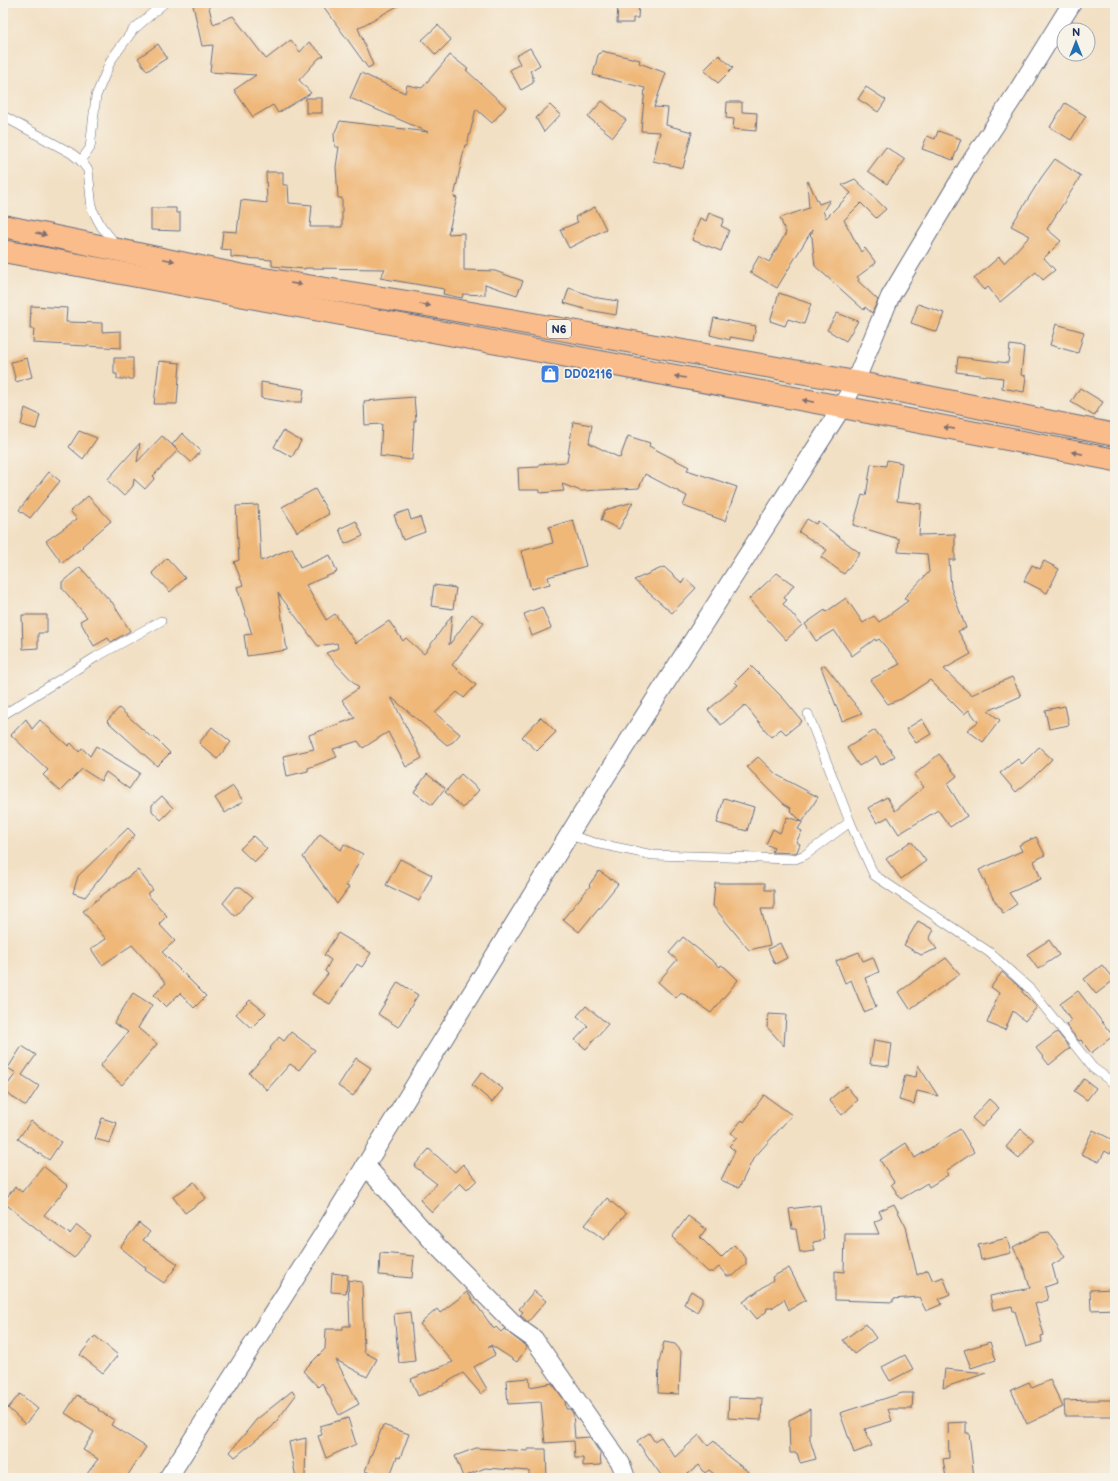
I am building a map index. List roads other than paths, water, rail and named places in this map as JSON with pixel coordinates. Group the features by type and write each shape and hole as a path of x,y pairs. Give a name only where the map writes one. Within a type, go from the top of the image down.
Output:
{"highway":[{"name":"N6","path":"3,226 239,275 432,306 855,382 1115,435"},
{"name":"N6","path":"3,251 842,407 1115,460"}],"street":[{"path":"168,1478 322,1236 569,835 842,407 855,382 890,297 967,168 1017,92 1072,3"},
{"path":"365,1165 436,1245 517,1327 534,1339 621,1464 626,1478"}],"lane":[{"path":"81,161 90,148 96,96 111,60 133,30 164,3"},
{"path":"3,116 70,153 81,161 88,170 92,208 101,226 121,251"},
{"path":"3,715 96,657 161,621"},
{"path":"808,714 850,822 874,875 989,952 1031,990 1093,1068 1115,1084"},
{"path":"569,835 595,843 653,855 795,859 805,855 850,822"}],"place":[{"name":"DD02116","path":"550,374"}]}
